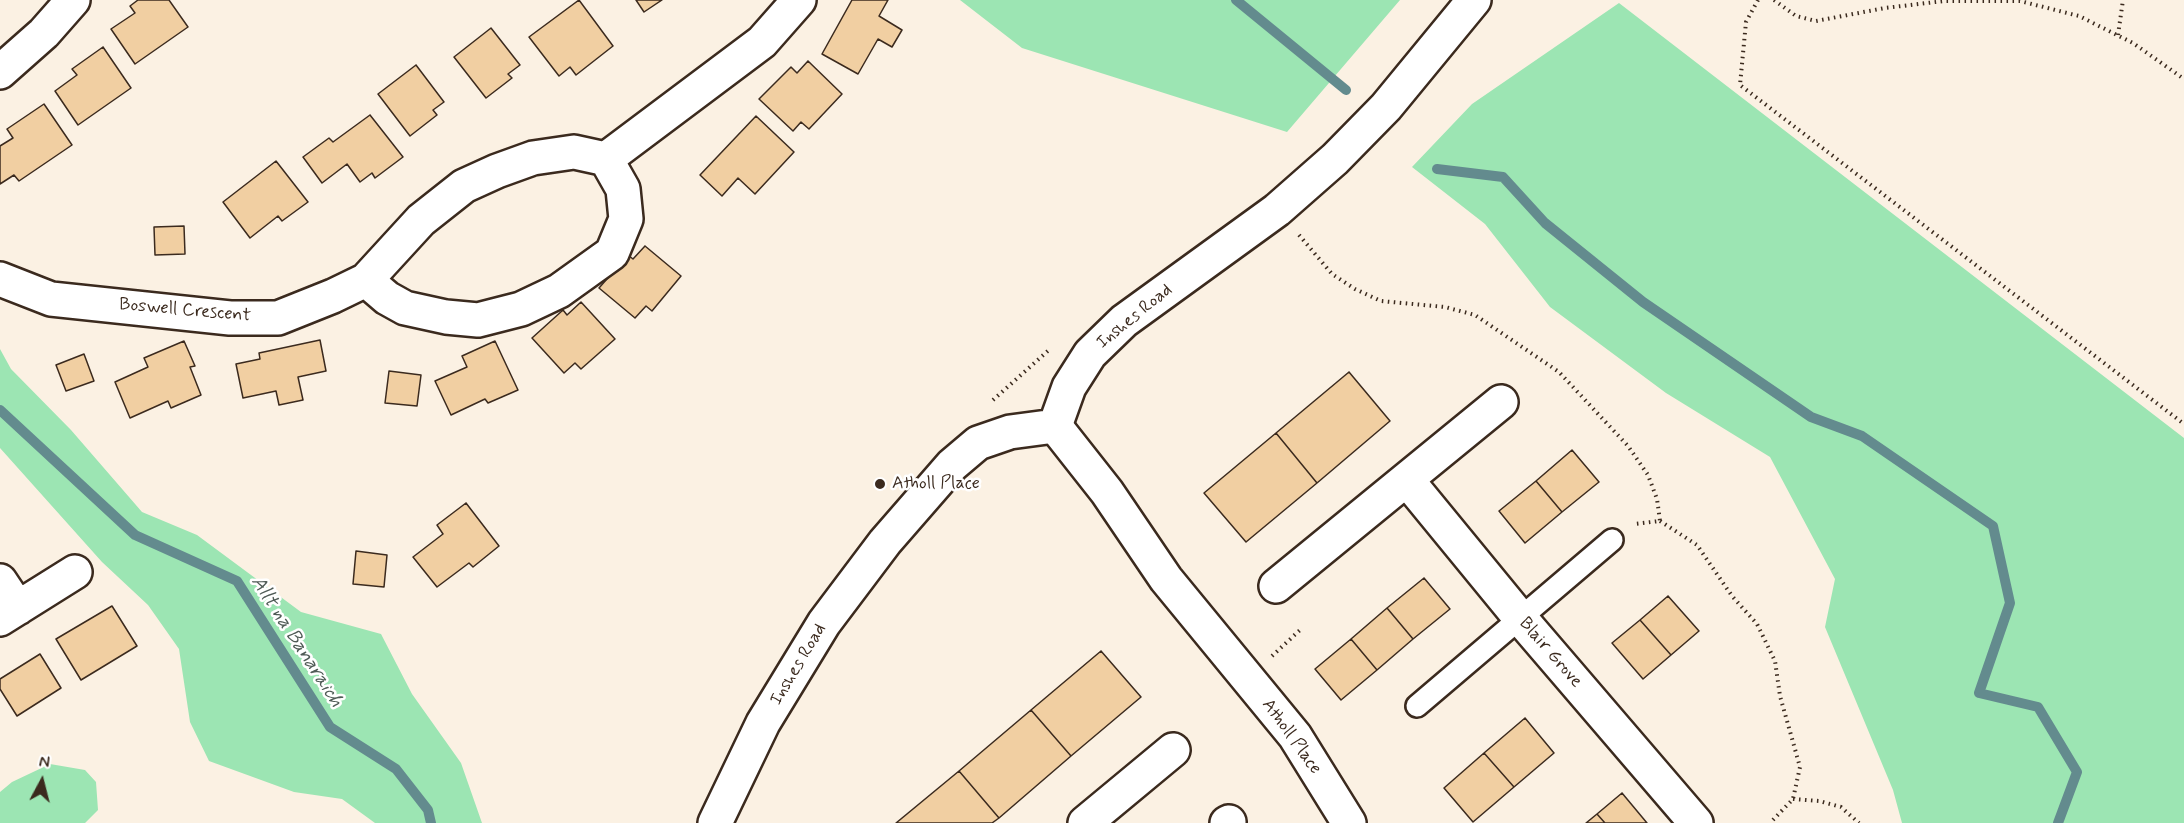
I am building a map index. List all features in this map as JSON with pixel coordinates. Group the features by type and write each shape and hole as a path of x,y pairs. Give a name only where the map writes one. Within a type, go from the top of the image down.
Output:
{"street":[{"path":"0,72 44,33 73,0"},
{"path":"366,279 387,298 405,308 478,320 521,309 559,291 612,253 627,219 623,189 606,159 762,42 799,0"},
{"name":"Inshes Road","path":"715,823 763,723 824,623 885,542 952,465 978,443 1011,432 1054,426 1069,387 1090,354 1124,321 1277,210 1335,159 1386,107 1474,0"},
{"name":"Boswell Crescent","path":"0,279 51,299 230,318 278,318 333,296 366,279 421,220 464,186 533,158 574,153 606,159"},
{"path":"1276,586 1501,402"},
{"name":"Atholl Place","path":"1054,426 1107,492 1166,579 1295,736 1349,823"},
{"name":"Blair Grove","path":"1407,480 1521,619 1696,823"},
{"path":"0,581 9,614 75,572"},
{"path":"1086,823 1173,750"}],"lane":[{"path":"1417,706 1612,540"}],"path":[{"path":"1758,0 1746,22 1740,85 2184,424"},
{"path":"1774,0 1796,16 1816,21 1885,8 1944,1 2020,1 2079,16 2133,43 2184,79"},
{"path":"2118,35 2123,0"},
{"path":"1660,521 1696,545 1720,580 1757,624 1770,652 1800,767 1793,799 1772,822"},
{"path":"1270,657 1300,630"},
{"path":"1793,799 1841,807 1859,823"}],"green space":[{"path":"960,0 1400,0 1287,132 1022,48"},
{"path":"1619,3 2184,438 2184,823 1902,823 1893,790 1825,627 1835,579 1770,457 1666,393 1550,307 1485,224 1412,167 1472,104"},
{"path":"0,349 11,369 71,430 142,512 197,535 301,612 381,634 412,694 461,763 482,823 375,823 342,799 294,792 209,761 190,722 179,649 148,605 102,562 0,448"},
{"path":"50,764 85,770 96,782 98,810 85,823 0,823 0,792 12,782"}],"building":[{"path":"138,0 169,0 188,27 135,64 111,29 135,13 130,6"},
{"path":"579,0 613,46 576,75 570,67 559,76 529,37"},
{"path":"636,0 662,0 644,12"},
{"path":"852,0 888,0 879,16 902,30 892,47 878,39 858,74 822,54"},
{"path":"491,28 520,65 508,74 512,78 486,98 454,57"},
{"path":"103,47 131,88 78,125 55,91 77,75 72,69"},
{"path":"808,61 842,94 809,129 801,122 793,131 759,99 791,67 797,73"},
{"path":"416,65 444,102 433,110 437,115 410,136 378,94"},
{"path":"44,104 72,145 19,181 14,175 0,184 0,146 13,138 7,129"},
{"path":"370,115 403,157 375,178 372,173 360,182 347,164 322,183 303,157 329,138 333,142"},
{"path":"756,116 794,152 755,194 738,178 722,196 700,175"},
{"path":"276,161 308,202 282,221 278,216 250,238 223,202"},
{"path":"184,226 185,254 155,255 154,227"},
{"path":"645,246 681,276 652,311 646,306 635,318 599,288 628,255 633,259"},
{"path":"581,302 615,339 581,369 575,363 564,373 532,338 563,310 567,315"},
{"path":"320,340 326,371 298,377 303,400 279,405 276,391 243,398 236,364 260,359 259,353"},
{"path":"184,341 195,366 190,367 201,395 171,408 168,401 130,418 115,382 148,367 144,358"},
{"path":"495,341 518,390 488,403 485,399 451,415 435,381 467,367 462,356"},
{"path":"84,354 94,381 66,391 56,365"},
{"path":"389,371 421,375 417,406 385,403"},
{"path":"1349,372 1390,421 1317,483 1276,433"},
{"path":"1276,433 1317,483 1246,542 1204,493"},
{"path":"1572,450 1599,482 1562,512 1536,481"},
{"path":"1536,481 1562,512 1525,543 1499,511"},
{"path":"466,503 499,546 473,567 469,563 437,587 413,557 443,534 437,525"},
{"path":"356,551 387,555 384,587 353,584"},
{"path":"1424,578 1450,609 1413,639 1387,608"},
{"path":"1668,596 1699,631 1671,655 1640,620"},
{"path":"112,606 137,646 81,680 56,639"},
{"path":"1387,608 1413,639 1377,670 1351,639"},
{"path":"1640,620 1671,655 1643,679 1612,643"},
{"path":"1351,639 1377,670 1341,700 1315,669"},
{"path":"1101,651 1141,697 1071,756 1031,710"},
{"path":"40,654 61,688 17,716 0,689 0,679"},
{"path":"1031,710 1071,756 999,818 959,771"},
{"path":"1525,718 1554,753 1514,787 1484,753"},
{"path":"1484,753 1514,787 1473,822 1444,788"},
{"path":"959,771 999,818 992,823 896,823"},
{"path":"1622,793 1647,823 1605,823 1597,814"},
{"path":"1597,814 1605,823 1586,823"}],"waterway":[{"path":"1236,0 1346,90"},
{"path":"1437,169 1503,177 1545,223 1643,302 1811,417 1862,436 1993,526 2010,603 1979,693 2038,707 2077,772 2058,823"},
{"name":"Allt na Banaraich","path":"0,410 135,535 237,581 330,727 396,769 428,810 431,823"}],"place":[{"name":"Atholl Place","path":"880,484"}]}
